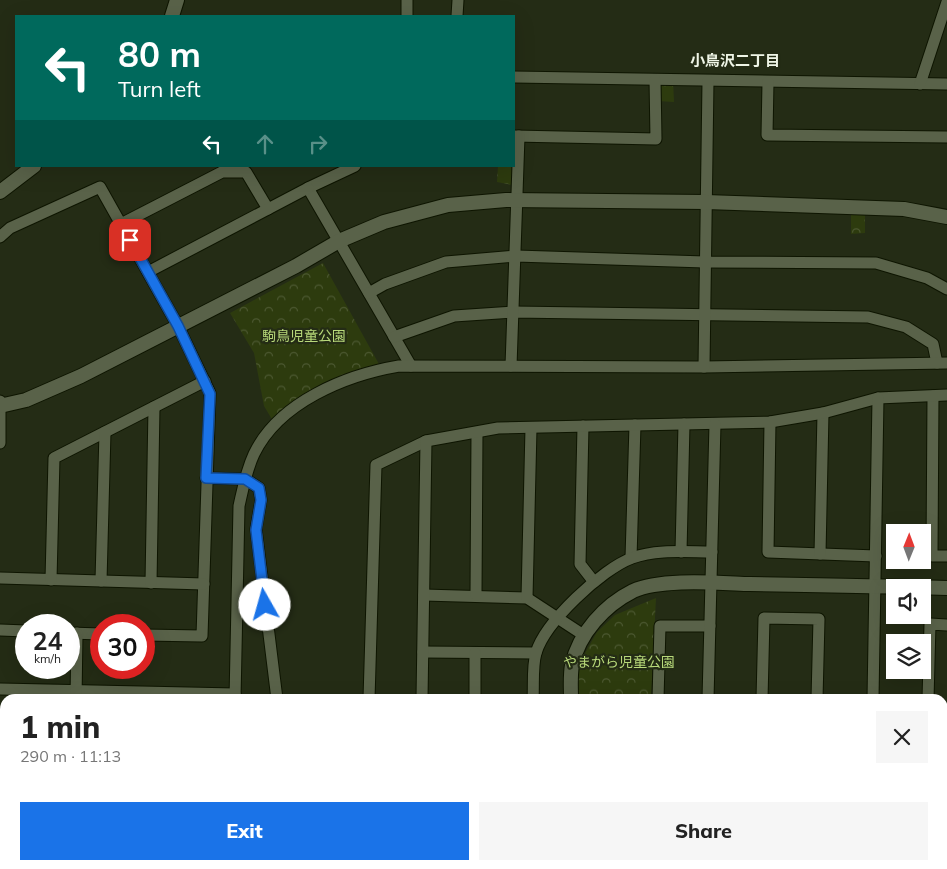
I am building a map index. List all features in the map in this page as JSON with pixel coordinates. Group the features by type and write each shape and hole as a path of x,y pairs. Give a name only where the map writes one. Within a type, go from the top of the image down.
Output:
{"street":[{"path":"172,15 177,0"},
{"path":"407,0 407,15"},
{"path":"457,15 458,0"},
{"path":"920,84 947,2"},
{"path":"515,77 947,84"},
{"path":"511,366 516,256 516,136 656,139 654,80"},
{"path":"704,367 708,81"},
{"path":"768,82 768,135 947,137"},
{"path":"0,192 33,167"},
{"path":"148,272 352,167"},
{"path":"121,224 222,172 246,172 268,209"},
{"path":"0,238 10,228 100,187 178,326 210,394 202,636 155,635"},
{"path":"308,188 411,366"},
{"path":"0,443 0,404 26,400 81,376 296,266 339,241 384,222 448,205 516,200 706,202 904,208 947,217"},
{"path":"369,293 385,284 446,262 516,256 705,262 876,263 927,278 947,289"},
{"path":"235,694 239,506 245,479 254,453 272,428 326,387 372,370 411,366 704,367 942,363 933,344 906,328 868,317 513,312 454,316 394,337"},
{"path":"51,580 54,458 204,381"},
{"path":"369,694 376,465 426,441 498,428 770,422 823,413 878,398 947,395"},
{"path":"933,396 932,556 947,556"},
{"path":"873,694 878,398"},
{"path":"151,583 154,407"},
{"path":"820,554 823,413"},
{"path":"770,422 768,552 876,556"},
{"path":"681,552 684,424"},
{"path":"708,694 715,424"},
{"path":"631,558 635,425"},
{"path":"583,426 580,564 594,582"},
{"path":"528,598 531,428"},
{"path":"101,581 104,432"},
{"path":"476,595 477,432"},
{"path":"422,694 426,441"},
{"path":"206,478 245,479 259,488 261,500 256,530 276,694"},
{"path":"533,694 536,653 556,618 594,582 631,558 661,553 712,552"},
{"path":"0,578 204,584"},
{"path":"571,694 572,664 584,636 598,617 617,601 635,590 658,584 711,583 947,588"},
{"path":"424,595 528,598 584,636"},
{"path":"762,694 764,618 819,619 817,694"},
{"path":"928,694 930,624 947,625"},
{"path":"658,694 660,626 710,626"},
{"path":"0,630 15,631"},
{"path":"423,652 536,653"},
{"path":"475,652 475,694"},
{"path":"75,679 76,694"},
{"path":"0,689 24,694"}],"green space":[{"path":"658,80 673,80 674,102 658,101"},
{"path":"498,167 512,167 512,185 497,182"},
{"path":"865,213 865,233 851,234 851,214"},
{"name":"駒鳥児童公園","path":"323,263 380,366 273,421 264,406 254,353 230,313"},
{"name":"やまがら児童公園","path":"656,598 651,694 577,694 580,662 597,632 615,615"}],"district":[{"name":"小鳥沢二丁目","path":"735,61"}],"route":[{"path":"130,240 178,326 210,394 206,478 245,479 259,488 261,500 256,530 265,605"}]}
